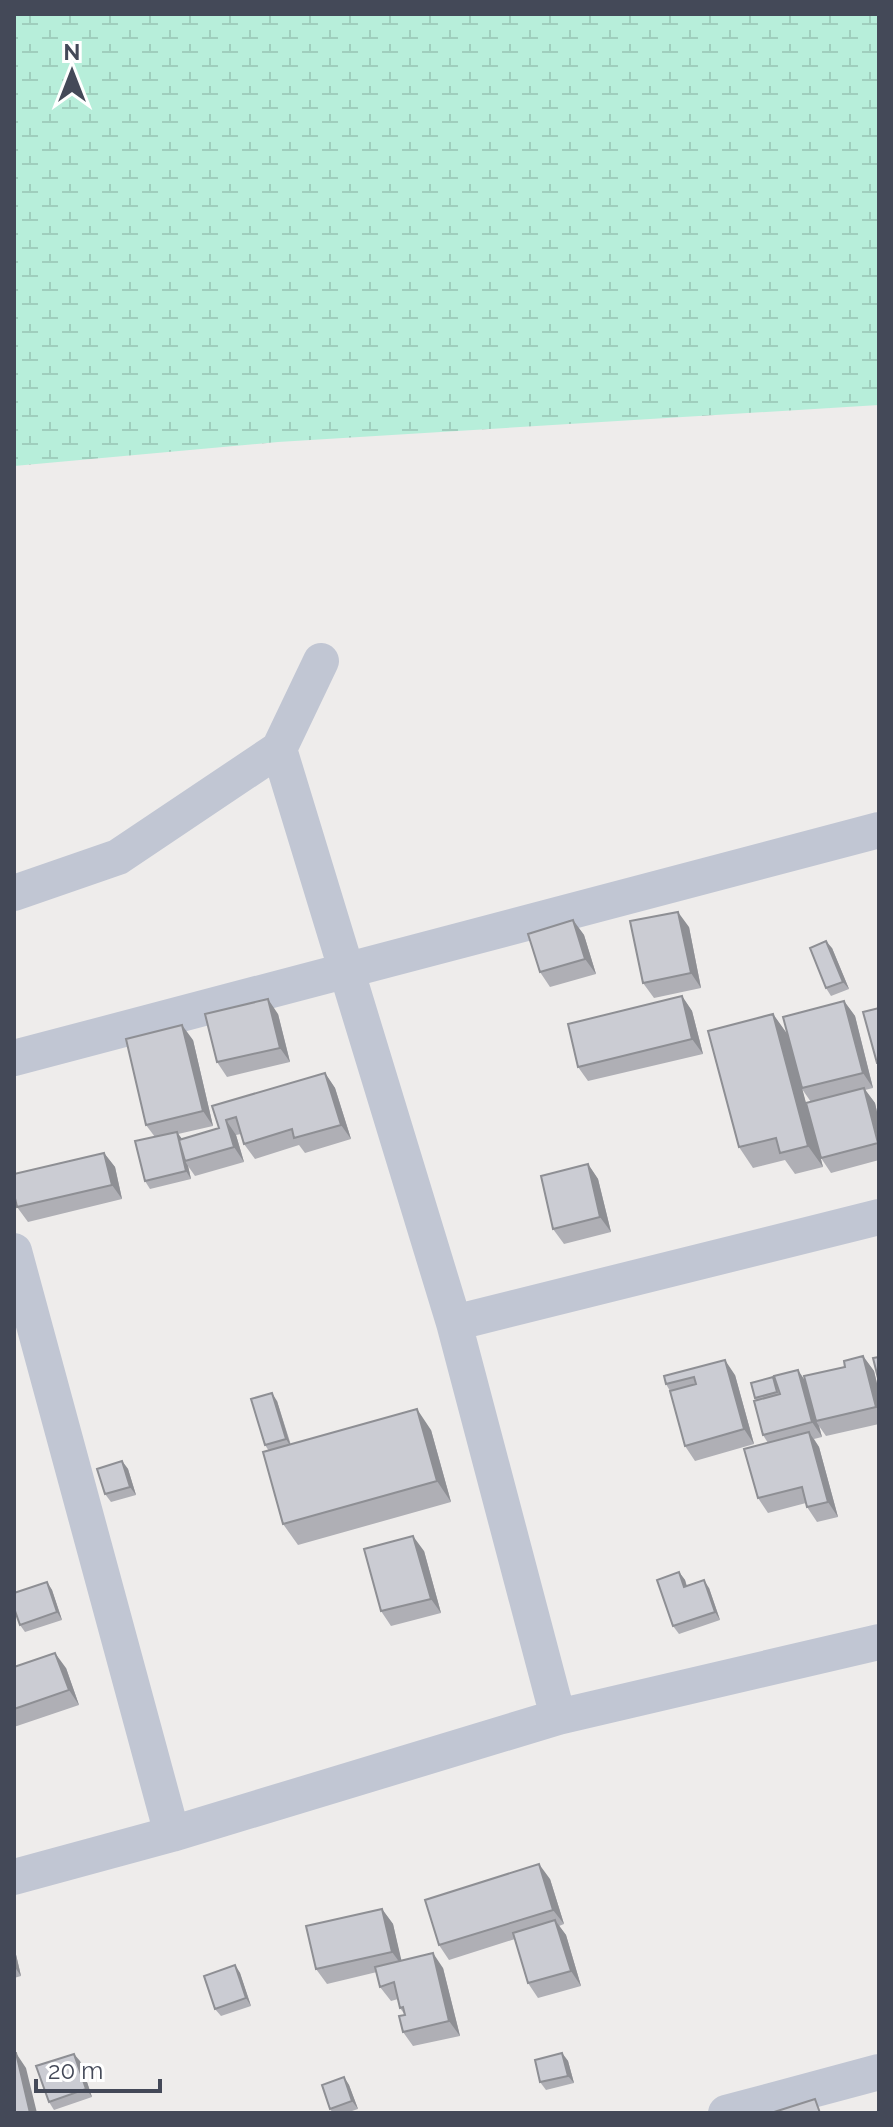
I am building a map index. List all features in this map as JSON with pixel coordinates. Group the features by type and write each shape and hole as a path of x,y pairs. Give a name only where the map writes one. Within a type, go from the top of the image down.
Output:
{"street":[{"path":"14,893 118,857 279,749 321,661"},
{"path":"279,749 454,1323 558,1717"},
{"path":"14,1058 879,830"},
{"path":"454,1323 879,1217"},
{"path":"14,1251 172,1834"},
{"path":"14,1877 172,1834 558,1717 879,1642"},
{"path":"726,2113 879,2072"}],"green space":[{"path":"14,14 879,14 879,405 278,442 14,466"}],"building":[{"path":"678,912 691,973 643,983 630,921"},
{"path":"573,920 585,959 540,972 528,934"},
{"path":"826,941 843,982 826,988 810,948"},
{"path":"682,996 692,1039 578,1067 568,1024"},
{"path":"268,999 280,1048 217,1062 205,1014"},
{"path":"844,1001 863,1073 802,1088 783,1017"},
{"path":"879,1008 879,1063 877,1063 863,1012"},
{"path":"773,1014 808,1146 780,1153 776,1138 739,1147 708,1031"},
{"path":"182,1025 203,1111 146,1125 126,1039"},
{"path":"325,1073 341,1125 294,1138 292,1129 244,1144 236,1117 226,1120 234,1147 185,1161 179,1140 219,1128 212,1106"},
{"path":"864,1088 878,1143 821,1158 806,1103"},
{"path":"177,1132 186,1171 145,1181 135,1141"},
{"path":"104,1153 112,1185 17,1207 14,1174"},
{"path":"588,1164 600,1217 553,1229 541,1176"},
{"path":"863,1356 876,1407 816,1421 804,1376 845,1367 844,1361"},
{"path":"879,1357 879,1382 873,1358"},
{"path":"725,1360 744,1429 685,1446 670,1391 696,1384 694,1377 666,1384 664,1376"},
{"path":"798,1370 812,1422 763,1435 754,1401 780,1394 774,1376"},
{"path":"773,1377 777,1392 755,1398 751,1383"},
{"path":"272,1393 286,1439 265,1445 251,1399"},
{"path":"417,1409 437,1481 283,1524 263,1452"},
{"path":"809,1432 828,1502 807,1507 802,1487 758,1498 744,1449"},
{"path":"122,1461 130,1487 105,1494 97,1469"},
{"path":"413,1536 431,1599 381,1611 364,1549"},
{"path":"679,1572 684,1587 704,1580 715,1612 673,1626 657,1580"},
{"path":"47,1582 57,1612 20,1625 14,1608 14,1593"},
{"path":"55,1653 69,1690 14,1709 14,1667"},
{"path":"539,1864 553,1910 439,1945 425,1900"},
{"path":"382,1909 392,1952 316,1969 306,1926"},
{"path":"555,1920 571,1971 528,1983 513,1933"},
{"path":"433,1953 449,2021 403,2032 399,2016 405,2015 403,2007 400,2008 394,1982 380,1987 375,1967"},
{"path":"235,1965 246,1998 215,2009 204,1976"},
{"path":"16,2053 30,2113 14,2113"},
{"path":"562,2053 568,2076 540,2082 535,2060"},
{"path":"74,2054 86,2089 49,2102 36,2066"},
{"path":"344,2077 352,2101 330,2109 322,2085"},
{"path":"815,2099 820,2113 771,2113"}]}
